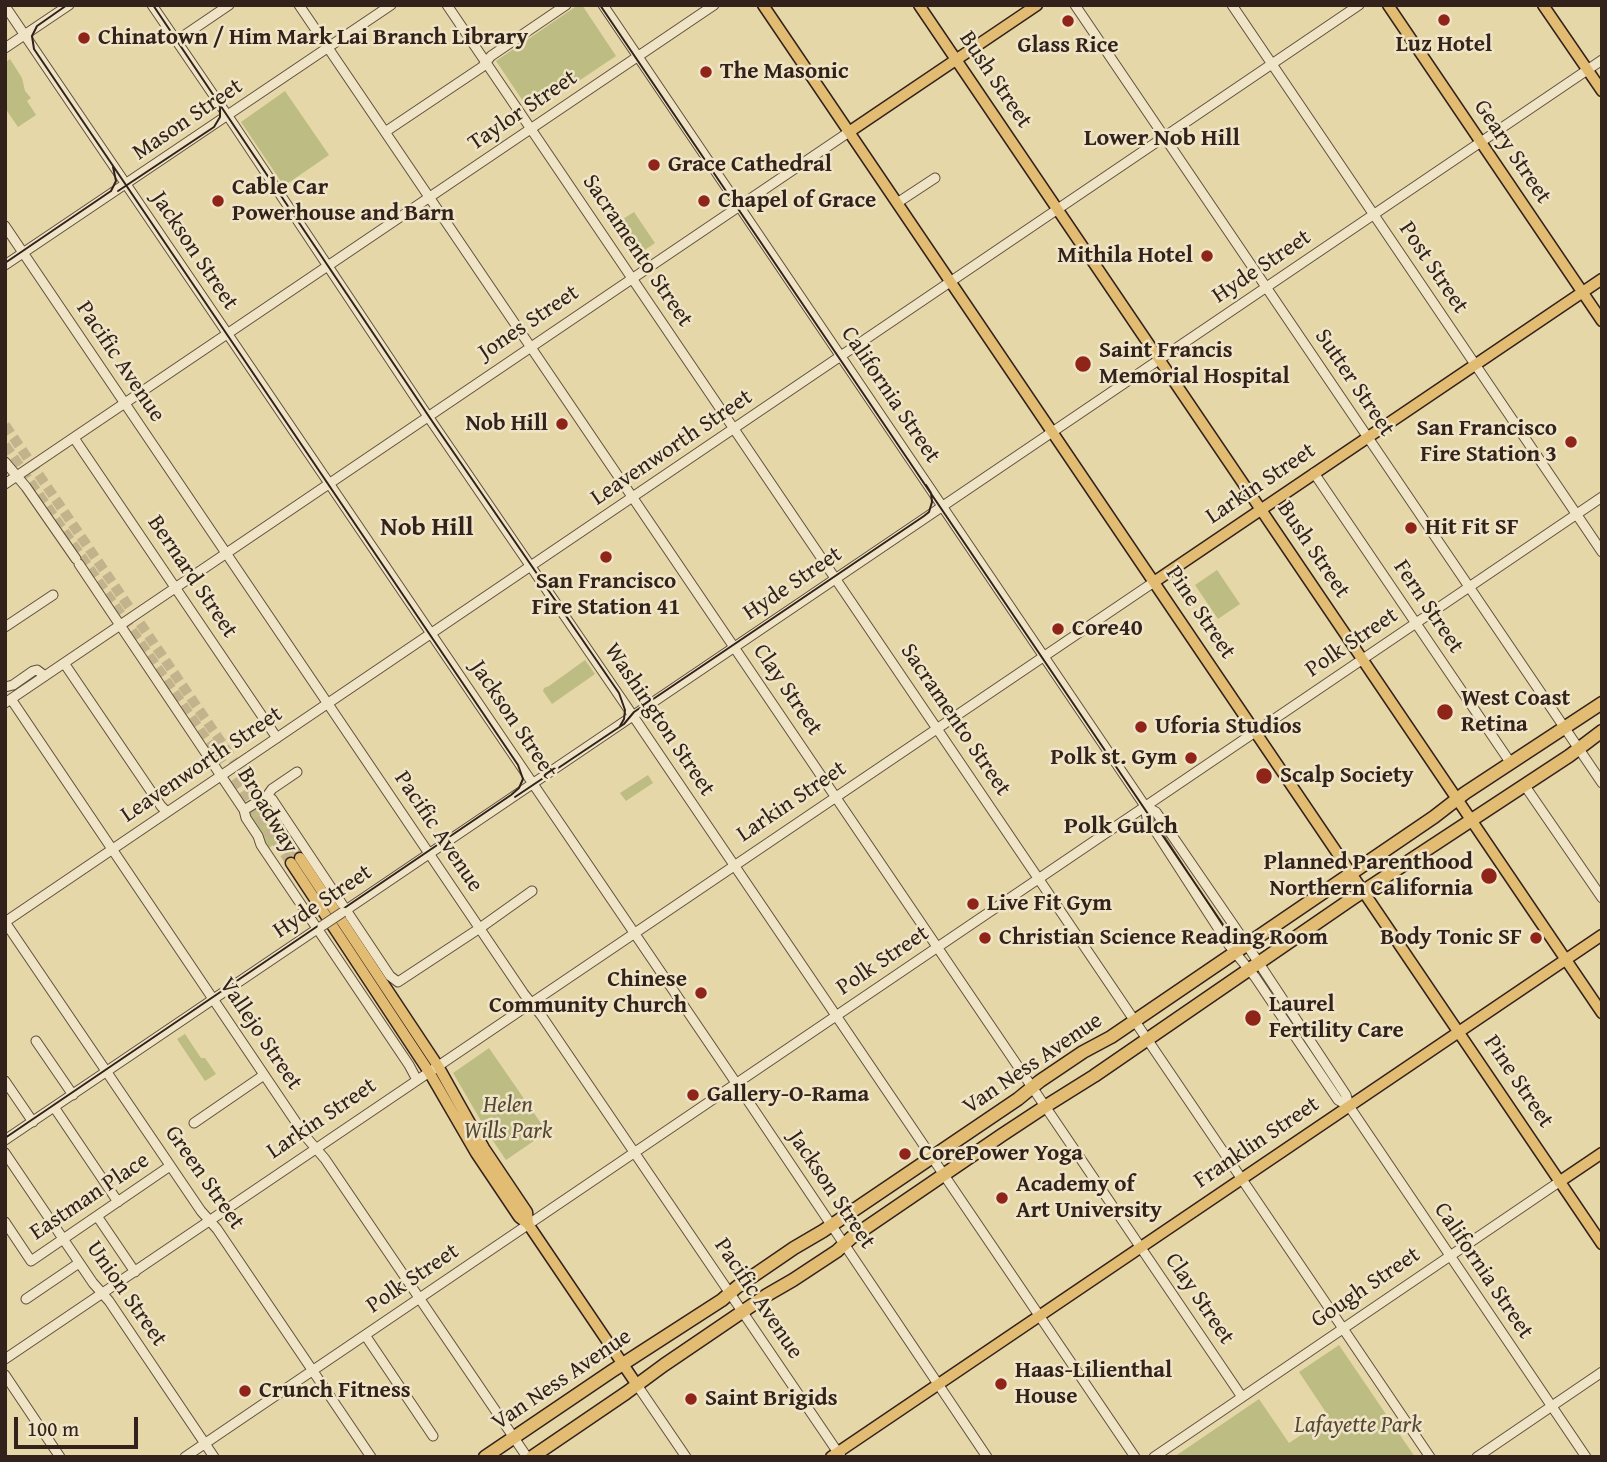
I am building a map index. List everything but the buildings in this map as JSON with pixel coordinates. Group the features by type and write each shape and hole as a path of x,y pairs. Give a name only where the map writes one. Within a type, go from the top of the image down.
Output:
{"highway":[{"name":"Van Ness Avenue","path":"485,1457 692,1320 1083,1052 1111,1037 1510,762 1602,703"},
{"name":"Van Ness Avenue","path":"530,1457 767,1294 793,1280 944,1174 1525,786 1602,731"}],"main road":[{"name":"Pine Street","path":"763,5 1602,1244"},
{"name":"Bush Street","path":"919,5 1602,1013"},
{"name":"Jones Street","path":"849,132 1037,5"},
{"name":"Geary Street","path":"1388,5 1602,321"},
{"path":"1543,5 1602,91"},
{"name":"Larkin Street","path":"1154,582 1602,279"},
{"name":"Broadway","path":"295,860 434,1069 476,1153 519,1217 528,1224 637,1385"},
{"name":"Franklin Street","path":"837,1455 1602,935"},
{"name":"Gough Street","path":"1559,1182 1602,1153"}],"street":[{"path":"5,48 69,5"},
{"name":"Washington Street","path":"152,5 428,417 1135,1457"},
{"path":"176,41 229,5"},
{"name":"Clay Street","path":"299,5 1242,1397"},
{"name":"Mason Street","path":"5,265 391,5"},
{"name":"Sacramento Street","path":"447,5 1430,1457"},
{"path":"385,132 566,5"},
{"name":"California Street","path":"603,5 1145,806 1147,818 1235,952 1253,966"},
{"name":"Taylor Street","path":"5,484 713,5"},
{"name":"Sutter Street","path":"1075,5 1602,783"},
{"name":"Post Street","path":"1232,5 1602,552"},
{"name":"Leavenworth Street","path":"5,922 1359,5"},
{"name":"Jackson Street","path":"5,6 987,1457"},
{"name":"Hyde Street","path":"5,1140 1602,60"},
{"name":"Jones Street","path":"8,701 849,132"},
{"path":"897,204 935,178"},
{"name":"Pacific Avenue","path":"5,226 524,994 743,1311 837,1455"},
{"name":"Bernard Street","path":"74,438 277,738"},
{"name":"Broadway","path":"5,462 77,562 222,776 244,810 261,845 319,928 417,1080"},
{"name":"Fern Street","path":"1314,473 1510,762"},
{"name":"Polk Street","path":"185,1457 1602,497"},
{"name":"Larkin Street","path":"5,1359 1154,582"},
{"path":"5,628 53,595"},
{"path":"64,663 167,812"},
{"name":"Jones Street","path":"5,687 13,685 33,671 37,670 45,676"},
{"name":"Vallejo Street","path":"8,701 306,1137 325,1159 530,1457"},
{"path":"244,810 297,772"},
{"path":"1525,786 1602,898"},
{"name":"Broadway","path":"267,796 272,799 390,976 398,982 480,928"},
{"name":"California Street","path":"1145,806 1156,811 1246,944 1253,966 1338,1100 1349,1106 1586,1457"},
{"path":"480,928 532,891"},
{"name":"Green Street","path":"5,922 201,1211 217,1229 370,1457"},
{"path":"36,1041 73,1095"},
{"path":"194,1123 264,1075"},
{"path":"5,1081 33,1122"},
{"path":"54,1107 118,1202"},
{"name":"Union Street","path":"5,1153 214,1457"},
{"name":"Eastman Place","path":"5,1222 31,1261 170,1166"},
{"name":"Gough Street","path":"1154,1457 1559,1182"},
{"path":"97,1216 135,1272"},
{"path":"26,1299 79,1262"},
{"path":"365,1335 433,1436"},
{"path":"1477,1457 1602,1372"},
{"path":"5,1375 60,1457"},
{"name":"Broadway","path":"637,1385 686,1457"}],"green space":[{"path":"578,5 582,5 616,56 531,113 496,61"},
{"path":"10,59 22,78 25,91 31,98 27,101 36,115 18,127 5,108 5,63"},
{"path":"285,91 329,155 284,186 241,122"},
{"path":"634,212 655,243 636,256 615,224"},
{"path":"1217,570 1240,604 1218,619 1195,585"},
{"path":"585,660 595,674 552,704 543,691 544,688"},
{"path":"648,775 653,783 626,801 620,793"},
{"path":"265,801 281,830 286,828 289,833 269,848 248,816 248,813"},
{"path":"185,1034 216,1074 205,1081 177,1039"},
{"name":"Helen Wills Park","path":"489,1048 547,1132 506,1160 453,1073"},
{"name":"Lafayette Park","path":"1339,1345 1415,1457 1174,1457 1259,1399 1289,1443 1329,1417 1299,1372"}],"tunnel":[{"path":"5,425 300,858"},
{"path":"5,445 291,863"}],"tram line":[{"path":"5,1138 511,795 519,788 523,779 518,765 34,49 32,36 37,26 67,5"},
{"path":"153,5 432,421 619,693 625,710 620,726"},
{"path":"600,5 1228,932"},
{"path":"118,191 214,127 220,117 218,101"},
{"path":"5,263 111,191 116,181 113,167"},
{"path":"515,797 624,724 634,712 924,516 929,512 932,502 926,485"}],"place":[{"name":"Luz Hotel","path":"1444,20"},
{"name":"Glass Rice","path":"1068,21"},
{"name":"Chinatown / Him Mark Lai Branch Library","path":"84,38"},
{"name":"The Masonic","path":"706,72"},
{"name":"Grace Cathedral","path":"654,165"},
{"name":"Cable Car Powerhouse and Barn","path":"218,201"},
{"name":"Chapel of Grace","path":"704,201"},
{"name":"Mithila Hotel","path":"1207,256"},
{"name":"Saint Francis Memorial Hospital","path":"1083,364"},
{"name":"Nob Hill","path":"562,424"},
{"name":"San Francisco Fire Station 3","path":"1571,442"},
{"name":"Hit Fit SF","path":"1411,528"},
{"name":"San Francisco Fire Station 41","path":"606,557"},
{"name":"Core40","path":"1058,629"},
{"name":"West Coast Retina","path":"1445,712"},
{"name":"Uforia Studios","path":"1141,727"},
{"name":"Polk st. Gym","path":"1191,758"},
{"name":"Scalp Society","path":"1264,776"},
{"name":"Planned Parenthood Northern California","path":"1489,876"},
{"name":"Live Fit Gym","path":"973,904"},
{"name":"Christian Science Reading Room","path":"985,938"},
{"name":"Body Tonic SF","path":"1536,938"},
{"name":"Chinese Community Church","path":"701,993"},
{"name":"Laurel Fertility Care","path":"1253,1018"},
{"name":"Gallery-O-Rama","path":"693,1095"},
{"name":"CorePower Yoga","path":"905,1154"},
{"name":"Academy of Art University","path":"1002,1198"},
{"name":"Haas-Lilienthal House","path":"1001,1384"},
{"name":"Crunch Fitness","path":"245,1391"},
{"name":"Saint Brigids","path":"691,1399"}],"district":[{"name":"Lower Nob Hill","path":"1162,139"},
{"name":"Nob Hill","path":"427,528"},
{"name":"Polk Gulch","path":"1121,827"}]}
